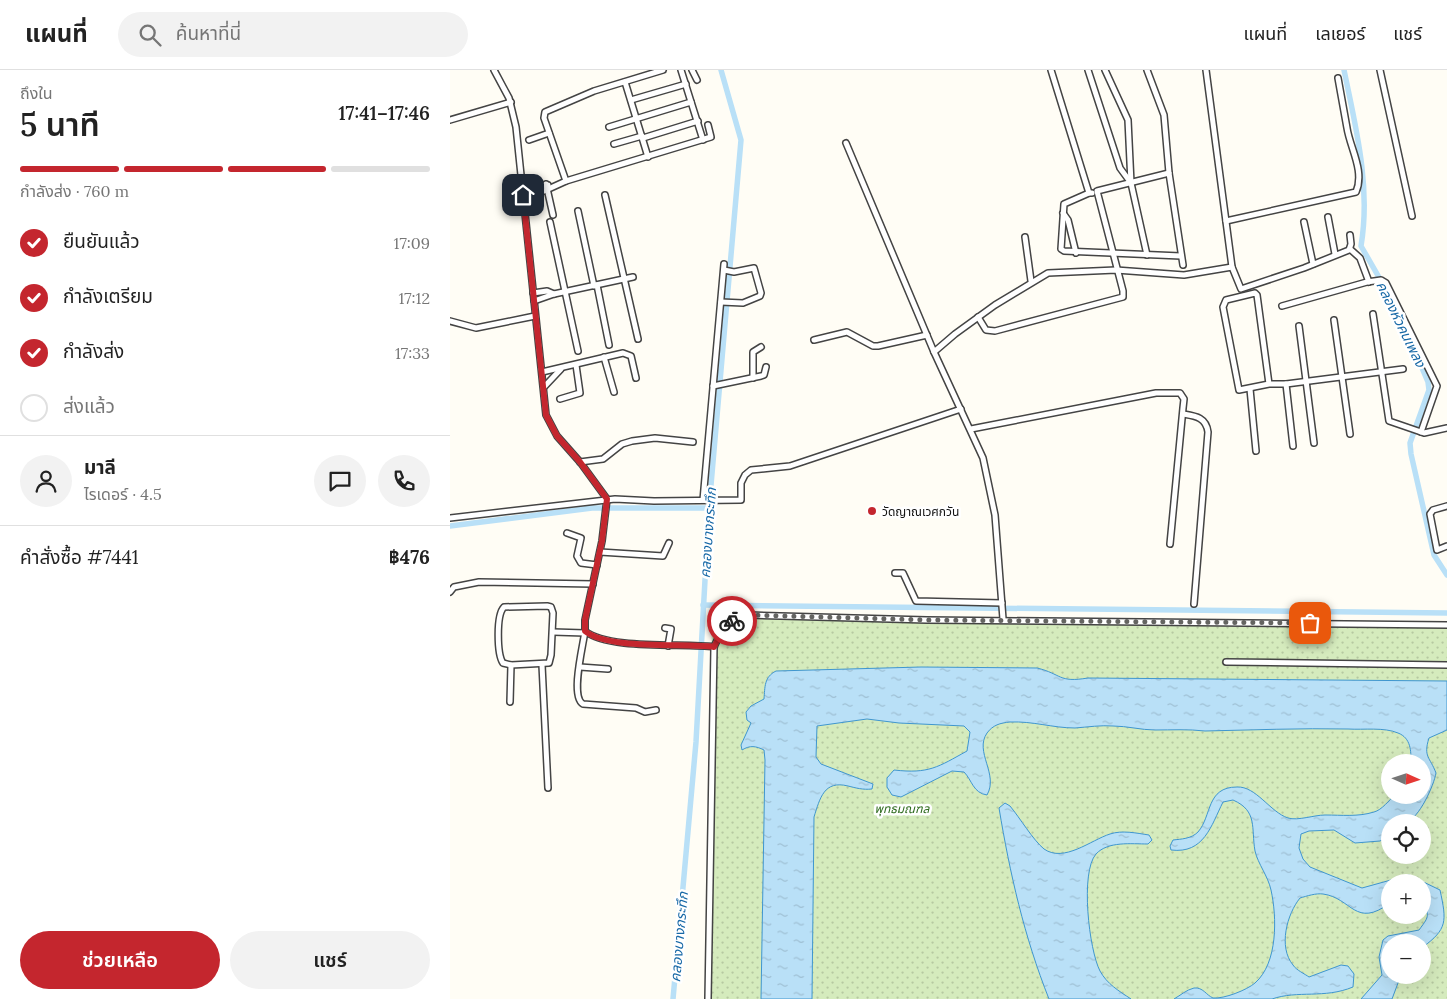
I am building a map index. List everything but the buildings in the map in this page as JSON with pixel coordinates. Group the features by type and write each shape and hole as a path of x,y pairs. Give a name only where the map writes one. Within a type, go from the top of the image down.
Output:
{"street":[{"path":"494,70 511,102 516,127 548,422 557,436 580,462 607,502 600,552 585,620 577,696 579,702 584,704 636,708 645,712 656,710"},
{"path":"566,181 544,114 547,110 594,91 663,70"},
{"path":"681,70 703,140"},
{"path":"692,70 697,80"},
{"path":"1052,70 1089,194"},
{"path":"1088,70 1120,168 1131,183"},
{"path":"1106,70 1128,120 1131,183 1147,255"},
{"path":"1147,70 1164,114 1169,173 1183,266"},
{"path":"1206,70 1232,267 1239,286 1244,290 1350,249"},
{"path":"1380,70 1412,216"},
{"path":"1226,221 1356,192 1358,186 1356,157 1347,130 1338,78"},
{"path":"625,82 648,157"},
{"path":"631,100 686,84"},
{"path":"450,120 511,102"},
{"path":"609,127 692,102"},
{"path":"614,144 698,121"},
{"path":"523,195 711,137 708,125"},
{"path":"529,140 550,133"},
{"path":"846,143 934,352 971,429 987,472 996,515 1003,618"},
{"path":"1169,173 1089,194 1065,203 1062,213 1062,249 1068,253 1181,256"},
{"path":"522,188 548,187"},
{"path":"548,187 553,215"},
{"path":"978,317 986,330 995,331 1120,299 1123,291 1097,192"},
{"path":"605,195 638,339"},
{"path":"578,211 609,345"},
{"path":"1062,213 1068,220 1076,253"},
{"path":"1328,217 1335,254"},
{"path":"550,222 578,351"},
{"path":"1304,222 1313,264"},
{"path":"1350,236 1350,249 1360,258 1369,282"},
{"path":"1025,237 1030,282"},
{"path":"934,352 978,317 1048,272 1116,270 1184,275 1232,267"},
{"path":"705,500 716,385 722,302 725,268 734,272 754,268 761,293 755,299 722,302"},
{"path":"534,301 554,294 633,278"},
{"path":"1282,306 1369,282 1381,280 1386,283 1437,386 1420,432"},
{"path":"533,293 547,291 554,294"},
{"path":"1270,384 1257,294 1226,300 1223,307 1239,390 1270,384 1306,382 1403,369"},
{"path":"1373,314 1389,421 1420,432 1447,428"},
{"path":"450,321 476,328 535,316"},
{"path":"1334,320 1350,434"},
{"path":"1299,326 1314,443"},
{"path":"814,340 847,332 873,346 878,346 927,335"},
{"path":"753,378 753,352 761,347"},
{"path":"542,372 623,353 631,356 636,378"},
{"path":"604,358 614,392"},
{"path":"560,399 580,393 576,365"},
{"path":"716,385 764,375 766,367"},
{"path":"544,387 561,369"},
{"path":"1286,384 1294,446"},
{"path":"1250,389 1256,451"},
{"path":"971,429 1171,391 1183,395 1183,414 1170,544"},
{"path":"450,518 607,502 741,500 741,483 745,475 751,470 790,466 961,409"},
{"path":"1183,414 1199,417 1207,427 1208,432 1194,604"},
{"path":"580,462 603,459 622,444 632,441 655,438 693,442"},
{"path":"1447,506 1433,510 1430,514 1437,550 1447,546"},
{"path":"567,533 581,538 577,556 580,562 597,566"},
{"path":"600,552 663,556 669,543"},
{"path":"895,573 903,573 916,602 1002,606"},
{"path":"450,592 454,587 479,582 593,584"},
{"path":"504,607 552,607 553,632 551,660 542,665 511,665 503,663 500,659 499,616 504,607"},
{"path":"708,999 714,647 723,629 738,617 748,615 1447,625"},
{"path":"665,628 671,629 668,646"},
{"path":"553,632 585,632 609,640 668,646 698,645 714,647"},
{"path":"1226,662 1447,665"},
{"path":"510,702 511,665"},
{"path":"542,665 548,788"},
{"path":"580,667 608,669"}],"green space":[{"name":"พุทธมณฑล","path":"712,615 1447,622 1447,999 707,999"}],"water":[{"path":"921,667 1037,668 1065,679 1447,681 1447,730 1429,738 1427,754 1410,754 1406,738 1398,733 1387,730 1150,730 1108,726 1075,728 1006,722 992,728 984,740 984,755 990,779 987,795 982,794 976,789 964,772 952,771 901,797 892,795 887,787 887,778 894,770 916,771 933,768 967,751 970,732 964,726 899,723 867,719 817,726 816,757 821,764 873,784 872,789 840,785 828,788 818,803 814,817 812,999 761,999 765,760 764,750 750,747 742,750 741,745 751,723 747,720 746,712 751,706 764,699 767,679 776,671"},
{"path":"1431,763 1436,773 1431,788"},
{"path":"1227,788 1244,788 1257,795 1281,815 1292,819 1321,815 1362,815 1380,809 1385,804 1423,804 1417,814 1381,814 1380,841 1355,843 1334,830 1309,831 1301,834 1299,848 1303,859 1310,867 1362,888 1381,883 1381,908 1369,913 1361,913 1333,897 1314,894 1300,898 1291,913 1286,931 1285,940 1288,958 1296,969 1309,977 1341,965 1348,966 1354,974 1353,987 1332,993 1282,996 1272,999 1174,999 1194,988 1202,990 1213,998 1235,994 1251,986 1263,974 1272,952 1275,926 1273,901 1270,885 1255,851 1252,821 1246,809 1233,800 1223,802 1210,829 1199,843 1191,848 1171,850 1170,846 1173,840 1183,839 1198,832 1211,804 1220,792"},
{"path":"1005,803 1010,806 1040,845 1052,853 1069,852 1119,832 1149,835 1152,840 1148,844 1120,844 1101,850 1096,854 1091,863 1088,877 1088,911 1092,946 1096,961 1106,980 1131,999 1049,999 1032,952 1013,881 999,808"},
{"path":"1431,886 1440,890 1444,910 1443,924 1431,941 1431,934 1398,934 1419,930 1423,924 1431,924"},
{"path":"1381,948 1381,969 1379,957"},
{"path":"1381,976 1381,984 1398,984 1392,999 1361,999"}],"waterway":[{"name":"คลองบางกระทึก","path":"673,999 696,742 709,508 741,140 721,70"},
{"name":"คลองหัวคนเพลง","path":"1344,70 1361,158 1364,202 1361,246 1396,307 1428,382 1429,390 1410,443 1411,454 1434,555 1447,575"},
{"path":"450,526 592,508 709,508"},
{"path":"703,605 1447,613"}],"way so far":[{"path":"732,621 738,617 748,615 927,620 1003,619 1310,623"}],"place":[{"name":"วัดญาณเวศกวัน","path":"872,511"}],"route":[{"path":"523,195 546,415 557,436 580,462 607,499 602,541 585,620 585,631 609,640 645,645 714,647 723,629 732,621"}]}
